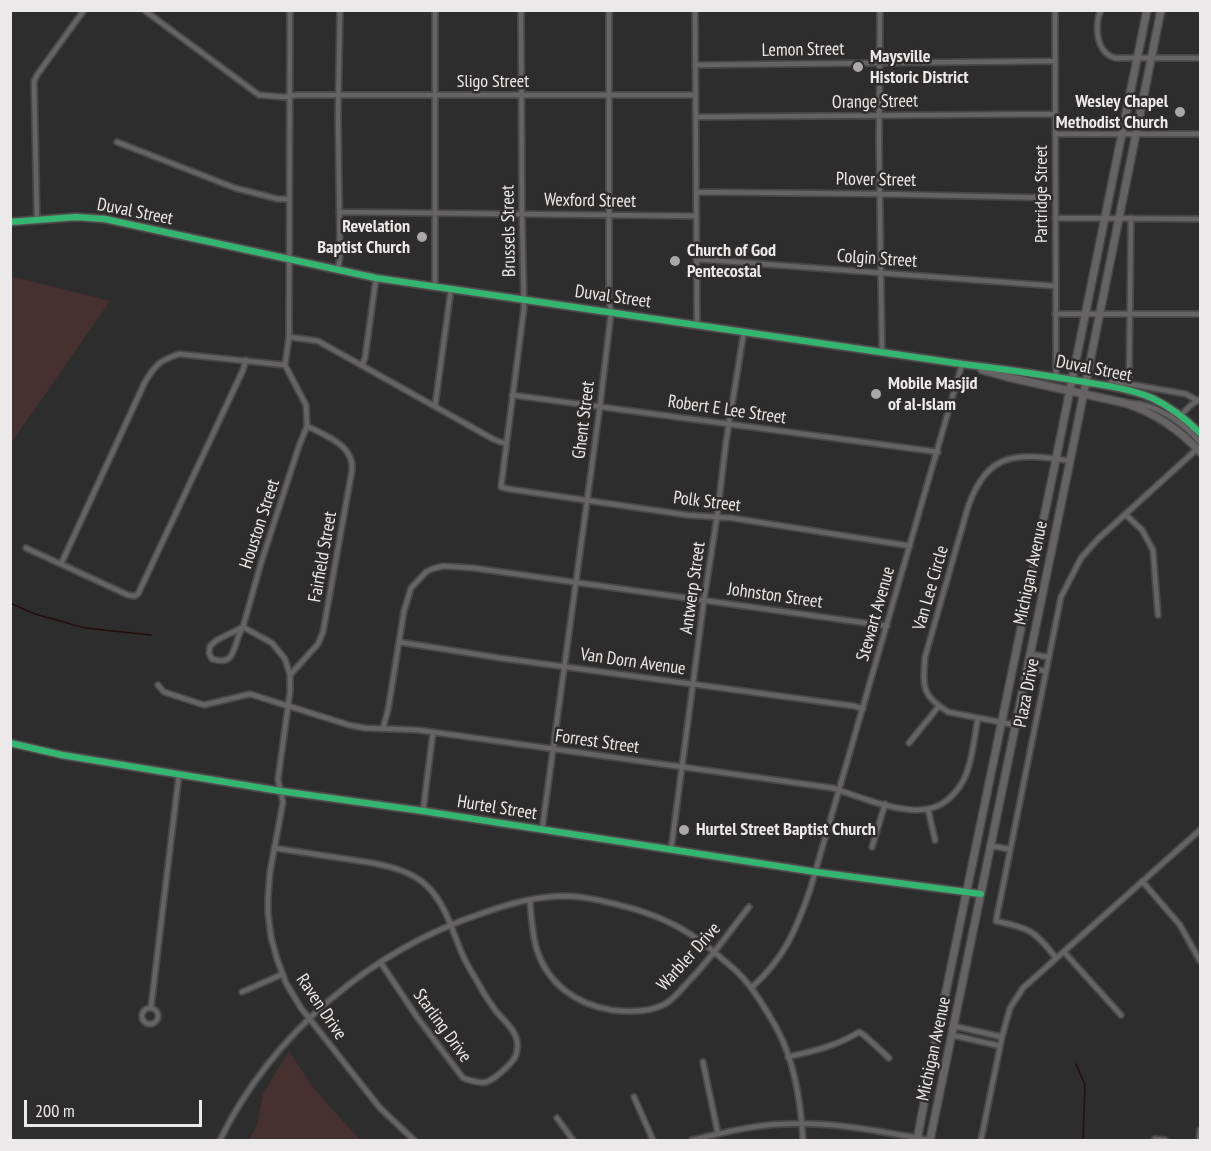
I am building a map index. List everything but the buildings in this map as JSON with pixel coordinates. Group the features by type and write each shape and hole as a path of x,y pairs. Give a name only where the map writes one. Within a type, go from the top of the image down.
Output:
{"street":[{"path":"37,221 34,81 84,10"},
{"name":"Sligo Street","path":"144,10 259,95 696,95"},
{"path":"290,10 289,337 285,365 306,405 307,426"},
{"path":"338,270 340,255 340,10"},
{"path":"435,10 435,286"},
{"name":"Brussels Street","path":"501,486 524,308 522,10"},
{"name":"Ghent Street","path":"542,830 611,313 609,298 609,10"},
{"path":"695,10 697,324"},
{"path":"879,10 882,351"},
{"name":"Partridge Street","path":"1055,10 1056,377"},
{"path":"1101,10 1098,15 1097,33 1106,53 1115,58 1200,58"},
{"name":"Michigan Avenue","path":"917,1139 1147,10"},
{"name":"Michigan Avenue","path":"929,1140 1161,10"},
{"name":"Lemon Street","path":"695,65 1055,61"},
{"name":"Orange Street","path":"696,117 1056,114"},
{"path":"1055,134 1200,134"},
{"path":"117,142 235,188 278,199 289,199"},
{"name":"Plover Street","path":"696,192 1055,198"},
{"name":"Wexford Street","path":"339,212 696,216"},
{"name":"Duval Street","path":"10,222 76,218 105,219 376,278 1086,382 1151,397 1200,433"},
{"path":"1055,218 1200,219"},
{"path":"1129,384 1131,218"},
{"name":"Colgin Street","path":"696,259 1055,286"},
{"path":"1093,276 1106,280"},
{"path":"362,365 366,358 376,278"},
{"path":"435,405 451,289"},
{"path":"1055,314 1200,314"},
{"name":"Antwerp Street","path":"671,850 704,600 744,331"},
{"path":"289,337 318,341 506,444"},
{"path":"61,564 155,366 178,354 285,365"},
{"path":"26,548 128,595 135,596 140,591 165,538 246,360"},
{"name":"Duval Street","path":"962,364 1007,377 1125,403 1155,415 1199,448"},
{"name":"Stewart Avenue","path":"751,988 771,969 785,949 800,919 816,872 962,364"},
{"path":"1107,386 1112,381 1186,394 1198,399 1179,418"},
{"name":"Robert E Lee Street","path":"512,395 938,452"},
{"path":"1125,403 1153,407 1179,418 1199,448"},
{"name":"Houston Street","path":"243,627 210,646 209,653 212,659 224,661 234,653 243,627 261,563 307,426"},
{"name":"Fairfield Street","path":"290,675 318,644 323,632 353,464 349,453 341,445 307,426"},
{"name":"Plaza Drive","path":"1056,958 1040,938 1031,931 996,921 1061,597 1081,558 1098,538 1199,448"},
{"name":"Van Lee Circle","path":"939,706 928,696 924,688 925,657 972,496 987,471 997,464 1018,457 1070,461"},
{"name":"Polk Street","path":"501,486 509,489 910,546"},
{"path":"1125,514 1142,530 1153,550 1158,615"},
{"name":"Johnston Street","path":"383,728 404,611 411,588 426,572 443,566 517,574 887,626"},
{"path":"243,627 272,643 285,658 290,675 290,692 278,779 280,791"},
{"name":"Van Dorn Avenue","path":"399,642 863,709"},
{"path":"1030,654 1048,657"},
{"path":"1027,668 1045,671"},
{"name":"Forrest Street","path":"158,685 165,692 204,705 250,694 365,728 434,732 833,788 885,804 916,810 928,809"},
{"path":"909,743 939,706 948,712 1015,725"},
{"path":"935,840 928,809 944,803 960,785 969,765 978,718"},
{"path":"423,811 434,732"},
{"name":"Hurtel Street","path":"10,743 62,755 280,791 816,872 981,894"},
{"path":"151,1007 179,774"},
{"name":"Raven Drive","path":"280,791 283,802 270,872 268,914 271,937 286,983 309,1019 381,1108 414,1140"},
{"path":"872,847 885,804"},
{"path":"981,1140 1002,1036 1010,1008 1023,988 1200,830"},
{"path":"991,846 1010,849"},
{"name":"Starling Drive","path":"274,848 373,863 402,870 424,883 443,909 481,989 514,1032 517,1039 516,1054 511,1063 496,1077 486,1082 474,1082 463,1078 417,1017 381,963"},
{"path":"1142,881 1180,924 1200,962"},
{"path":"220,1140 262,1072 297,1031 349,985 399,951 450,925 517,902 567,896 620,905 676,924 692,934 743,978 779,1031 794,1075 803,1140"},
{"name":"Warbler Drive","path":"530,900 537,950 552,980 572,997 588,1005 630,1011 652,1009 681,991 749,907"},
{"path":"1064,952 1121,1015"},
{"path":"242,992 283,974"},
{"path":"954,1026 1002,1036"},
{"path":"788,1057 838,1043 859,1032 889,1058"},
{"path":"952,1035 1000,1046"},
{"path":"703,1062 715,1137"},
{"path":"634,1097 653,1140"},
{"path":"557,1118 573,1140"},
{"path":"692,1140 783,1124 802,1124 841,1125 929,1140"},
{"path":"1199,1140 1200,1130"},
{"path":"1155,1139 1165,1140"}],"shaded area":[{"path":"10,276 110,301 11,443"},
{"path":"289,1051 314,1089 360,1140 249,1140 257,1125 263,1094"}],"waterway":[{"path":"10,603 35,614 85,628 151,635"},
{"path":"1076,1064 1085,1085 1083,1140"}],"cycle path":[{"path":"10,222 76,217 105,219 376,278 1102,385 1152,398 1166,405 1200,433"},
{"path":"10,743 62,755 280,791 816,872 981,894"}],"place":[{"name":"Maysville Historic District","path":"858,67"},
{"name":"Wesley Chapel Methodist Church","path":"1180,112"},
{"name":"Revelation Baptist Church","path":"422,237"},
{"name":"Church of God Pentecostal","path":"675,261"},
{"name":"Mobile Masjid of al-Islam","path":"876,394"},
{"name":"Hurtel Street Baptist Church","path":"684,830"}]}
